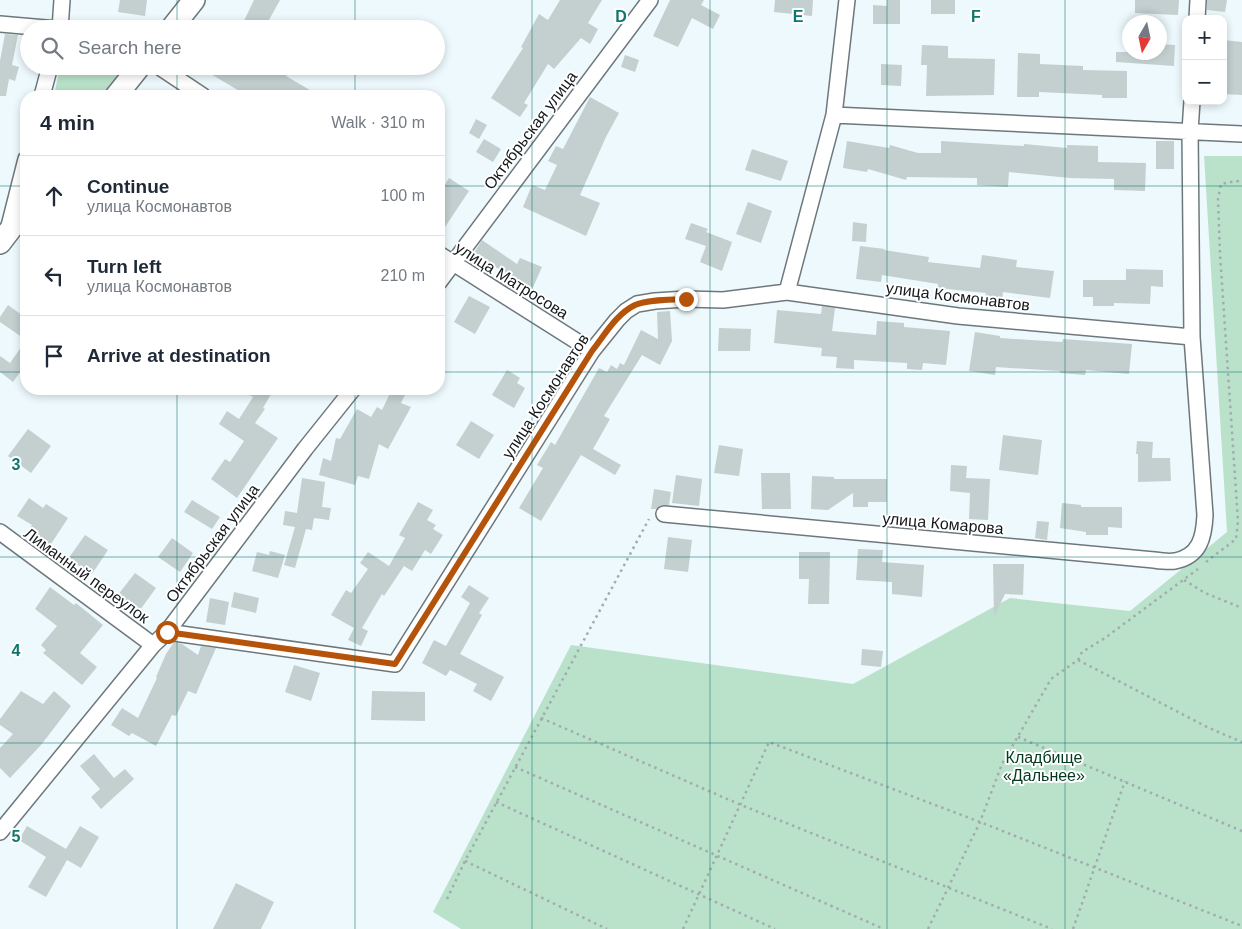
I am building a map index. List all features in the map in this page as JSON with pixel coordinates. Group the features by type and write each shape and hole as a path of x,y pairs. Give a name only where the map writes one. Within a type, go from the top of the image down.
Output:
{"street":[{"path":"59,20 62,0"},
{"path":"177,20 194,0"},
{"name":"Октябрьская улица","path":"445,273 650,0"},
{"path":"788,292 834,115 847,0"},
{"path":"1197,15 1198,0"},
{"path":"0,24 20,26"},
{"path":"44,90 48,75"},
{"path":"121,90 133,75"},
{"path":"172,75 194,90"},
{"path":"1192,105 1190,131 1192,337"},
{"path":"834,115 1242,134"},
{"path":"4,238 20,181"},
{"path":"4,238 20,217"},
{"name":"улица Матросова","path":"445,258 592,351"},
{"name":"улица Космонавтов","path":"167,632 395,664 592,351 617,320 637,304 686,299 723,300 788,292 958,316 1192,337"},
{"name":"улица Комарова","path":"664,514 1174,561 1189,555 1200,544 1204,532 1205,515 1192,337"},
{"name":"Октябрьская улица","path":"0,832 153,645 167,632 305,449 348,395"},
{"name":"Лиманный переулок","path":"0,532 153,645"}],"path":[{"path":"447,900 496,802 651,515 664,514"},
{"path":"1184,580 1204,593 1242,608"},
{"path":"1078,660 1209,728 1242,742"},
{"path":"541,718 741,805 1052,929"},
{"path":"1018,736 1242,831"},
{"path":"683,929 769,742 1242,926"},
{"path":"515,767 884,929"},
{"path":"1074,929 1125,781"},
{"path":"496,802 776,929"},
{"path":"465,861 607,929"}],"green space":[{"path":"58,75 123,75 111,90 55,90"},
{"name":"Кладбище «Дальнее»","path":"1204,156 1242,156 1242,929 461,929 433,912 571,645 853,684 1010,598 1130,611 1227,532"}],"building":[{"path":"120,0 147,0 145,16 118,12"},
{"path":"254,0 280,0 269,20 244,20"},
{"path":"560,0 602,0 588,23 598,29 590,44 581,38 554,69 548,64 524,103 528,105 520,117 491,98 523,48 521,47 539,14 548,20"},
{"path":"670,0 704,0 701,5 720,15 713,29 692,18 678,47 653,36"},
{"path":"775,0 813,0 812,16 774,12"},
{"path":"887,0 900,0 900,24 873,24 873,5 887,6"},
{"path":"931,0 955,0 955,14 931,14"},
{"path":"1135,0 1179,0 1178,15 1135,13"},
{"path":"1207,0 1227,0 1225,12 1207,10"},
{"path":"5,34 18,35 12,65 19,67 15,81 9,79 6,96 0,96 0,61"},
{"path":"1227,40 1242,42 1242,95 1227,94"},
{"path":"1167,44 1175,45 1174,66 1116,62 1116,52 1122,52 1122,60 1167,60"},
{"path":"922,45 948,46 948,58 995,59 994,95 926,96 927,65 921,65"},
{"path":"1018,53 1040,54 1040,64 1083,66 1083,70 1127,71 1127,98 1102,98 1102,95 1039,92 1039,97 1017,97"},
{"path":"625,55 639,60 635,72 621,67"},
{"path":"881,64 902,65 901,86 881,85"},
{"path":"212,75 287,75 310,90 238,90"},
{"path":"590,97 619,113 580,195 600,203 586,236 523,207 532,185 545,190 557,165 548,161 556,146 563,149"},
{"path":"476,119 487,125 479,139 469,133"},
{"path":"484,139 501,149 493,162 476,152"},
{"path":"847,141 889,148 890,145 918,153 941,153 941,141 1024,146 1024,144 1067,148 1067,145 1098,146 1098,162 1146,163 1145,191 1114,190 1114,179 1070,178 1009,172 1008,187 977,185 977,178 907,177 906,180 868,169 867,172 843,168"},
{"path":"1156,141 1174,141 1174,169 1156,169"},
{"path":"752,149 788,161 781,181 745,170"},
{"path":"449,178 469,191 445,227 445,184"},
{"path":"748,202 772,211 761,243 736,234"},
{"path":"853,222 867,224 866,242 852,241"},
{"path":"691,223 708,229 706,232 732,242 722,271 700,262 706,246 685,239"},
{"path":"482,240 517,264 520,258 542,267 530,294 508,284 511,277 474,253"},
{"path":"860,246 929,257 928,262 980,268 982,255 1017,260 1016,267 1054,271 1050,298 1003,292 1002,302 985,300 986,293 938,288 938,284 882,275 881,282 856,279"},
{"path":"1126,269 1163,270 1163,287 1151,286 1150,304 1114,303 1114,306 1093,306 1093,297 1083,297 1083,280 1126,280"},
{"path":"469,296 490,307 475,334 454,322"},
{"path":"8,305 20,314 20,336 0,322 0,317"},
{"path":"822,306 835,308 832,331 876,335 877,321 904,323 904,327 950,331 946,365 923,363 922,370 907,369 907,363 854,360 854,369 836,368 837,357 821,356 822,348 774,343 777,310 821,314"},
{"path":"670,311 672,341 660,365 642,355 604,416 610,419 593,449 621,465 615,475 581,455 541,521 519,508 543,468 537,465 551,442 555,445 599,368 607,372 611,365 617,369 620,363 624,365 641,330 658,339 657,312"},
{"path":"719,328 751,329 750,351 718,351"},
{"path":"975,332 1000,336 1000,338 1062,342 1063,339 1132,344 1129,374 1086,370 1085,375 1060,373 1060,371 996,367 995,375 969,371"},
{"path":"20,349 20,372 13,382 0,372 0,356 10,363"},
{"path":"507,370 520,378 517,383 525,388 514,408 492,395"},
{"path":"250,395 271,395 263,408 265,409 255,423 278,438 237,498 211,479 225,459 230,462 244,441 219,424 227,411 239,419 253,397"},
{"path":"389,395 405,395 401,403 411,407 388,449 379,444 369,479 358,476 355,485 319,475 323,458 331,461 336,438 340,439 357,409 371,417 377,407 382,410"},
{"path":"471,421 494,435 479,459 456,445"},
{"path":"28,429 51,446 31,473 8,456"},
{"path":"1003,435 1042,440 1038,475 999,470"},
{"path":"1137,441 1153,442 1152,458 1170,458 1171,481 1138,482"},
{"path":"719,445 743,449 739,476 714,473"},
{"path":"951,465 967,466 966,478 990,479 988,520 969,519 970,493 950,491"},
{"path":"761,473 790,473 791,509 762,509"},
{"path":"676,475 702,479 699,506 672,503"},
{"path":"812,476 834,477 834,479 887,479 887,502 868,502 868,507 853,507 853,493 828,510 811,509"},
{"path":"302,478 325,482 322,507 331,508 329,520 314,518 312,530 306,529 295,568 284,565 295,527 283,525 285,511 297,513"},
{"path":"654,489 671,492 669,505 661,505 656,509 651,509"},
{"path":"29,498 43,508 46,504 68,518 49,547 26,533 32,525 17,516"},
{"path":"192,500 220,517 212,529 184,512"},
{"path":"418,502 433,510 427,520 436,525 433,529 443,535 431,554 425,550 412,571 404,566 384,596 382,594 362,628 368,631 361,646 348,640 354,628 331,615 346,590 351,593 368,569 360,563 368,552 389,566 405,538 399,535"},
{"path":"1062,503 1081,505 1081,507 1122,507 1122,528 1108,527 1108,535 1086,535 1086,532 1060,528"},
{"path":"1037,521 1049,522 1047,540 1035,538"},
{"path":"85,535 108,550 92,574 68,559"},
{"path":"668,537 692,540 688,572 664,569"},
{"path":"172,538 193,553 180,572 158,557"},
{"path":"858,549 883,550 882,562 924,565 922,597 892,594 892,582 856,580"},
{"path":"270,551 285,555 278,578 252,571 257,552 269,555"},
{"path":"799,552 830,552 829,604 808,604 809,579 799,579"},
{"path":"993,564 1024,564 1023,595 1005,594 994,617"},
{"path":"135,573 156,588 140,610 133,608 117,596"},
{"path":"469,585 489,598 479,613 482,615 460,654 504,677 491,701 473,691 477,684 450,670 446,676 422,663 434,640 446,646 470,603 461,597"},
{"path":"50,587 74,605 76,603 103,625 80,653 97,667 82,685 43,653 46,650 41,645 57,626 35,609"},
{"path":"234,592 259,598 256,613 231,607"},
{"path":"210,598 229,602 225,625 206,622"},
{"path":"174,642 182,644 198,655 201,646 216,648 196,694 188,691 176,716 172,715 156,746 132,733 129,736 111,725 122,708 138,718 166,654"},
{"path":"862,649 883,651 881,667 861,665"},
{"path":"294,665 320,673 311,701 285,692"},
{"path":"21,691 43,704 54,691 71,706 41,745 10,778 0,768 0,748 13,734 0,725 0,719"},
{"path":"372,691 425,692 425,721 371,720"},
{"path":"94,754 114,778 125,769 134,779 101,809 91,797 100,789 80,766"},
{"path":"27,826 66,849 80,826 99,837 81,868 67,860 46,897 28,887 46,857 19,840"},
{"path":"236,883 274,902 261,929 213,929"}],"route":[{"path":"167,632 395,664 592,351 617,320 637,304 686,299"}]}
